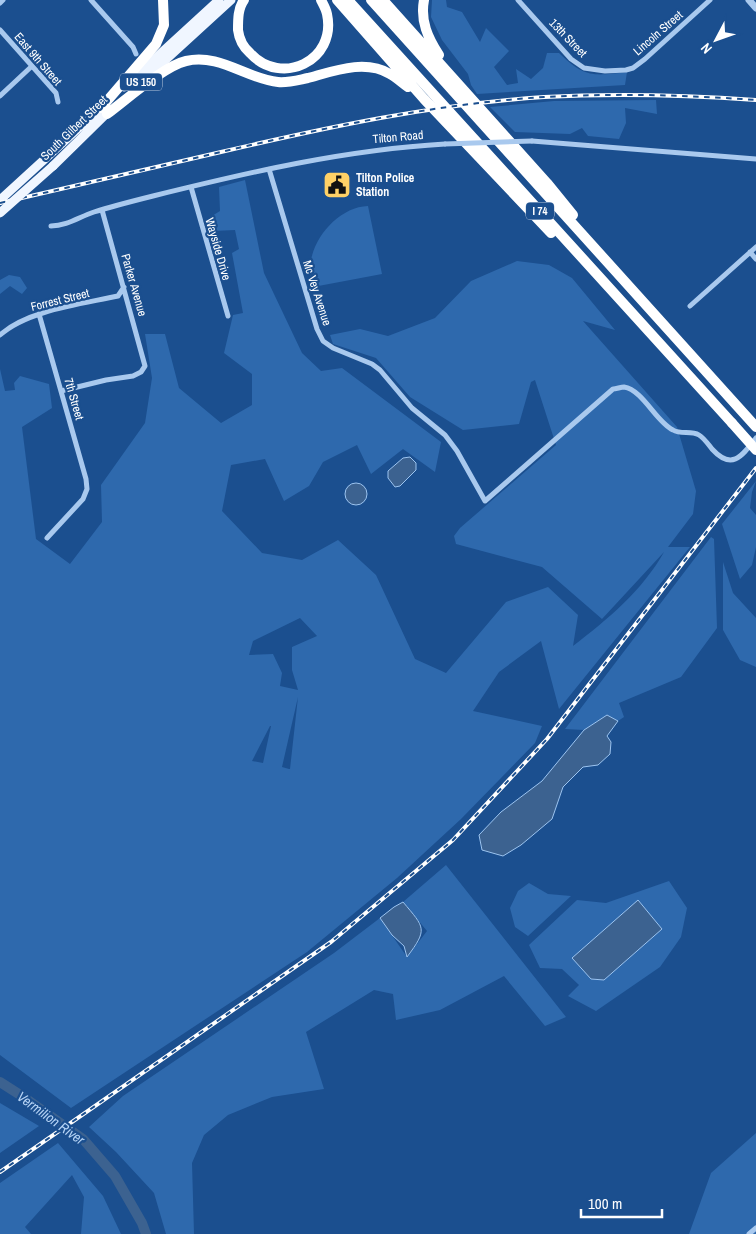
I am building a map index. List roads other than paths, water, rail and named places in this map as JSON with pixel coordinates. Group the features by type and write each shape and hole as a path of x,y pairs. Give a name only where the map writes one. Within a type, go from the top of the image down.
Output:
{"highway":[{"path":"104,111 156,44 164,25 163,0"},
{"path":"244,0 238,20 239,36 246,49 267,66 282,70 297,67 310,61 320,51 326,40 328,28 327,13 321,0"},
{"path":"337,0 424,99 511,193 655,338"},
{"name":"I 74","path":"348,0 756,450"},
{"name":"I 74","path":"370,0 746,412"},
{"path":"383,0 547,183 616,271"},
{"path":"424,0 422,8 423,22 431,42 457,83"},
{"path":"104,111 170,67 185,61 197,60 208,60 260,78 278,82 292,82 360,66 376,68 389,73 424,99"},
{"path":"746,412 756,419"},
{"path":"746,412 756,427"}],"main road":[{"name":"South Gilbert Street","path":"0,213 53,166 104,111 219,0"},
{"name":"South Gilbert Street","path":"0,200 46,158 104,111 231,0"}],"street":[{"path":"0,3 4,0"},
{"path":"91,0 133,47 136,54"},
{"name":"13th Street","path":"518,0 572,59 584,68"},
{"name":"Lincoln Street","path":"584,68 605,71 633,68 710,0"},
{"path":"749,0 756,8"},
{"name":"East 9th Street","path":"0,30 56,93 58,102"},
{"path":"0,96 32,66"},
{"name":"Tilton Road","path":"51,226 61,226 102,210 191,187 366,150 445,144 532,141 756,159"},
{"name":"Mc Vey Avenue","path":"269,169 317,329 323,341 333,348 372,364 380,370 412,408 445,435 457,451 485,501 613,389 623,387 634,391 674,431 694,433 700,436 725,460 732,460 744,454 756,438"},
{"name":"Wayside Drive","path":"191,187 228,316"},
{"name":"Parker Avenue","path":"61,391 106,380 133,376 141,372 145,366 102,210"},
{"path":"690,306 756,247"},
{"path":"750,252 756,259"},
{"name":"Forrest Street","path":"0,335 22,320 39,314 118,296 124,287"},
{"name":"7th Street","path":"39,314 86,479 87,489 83,499 47,538"},
{"path":"749,1234 756,1228"}],"waterway":[{"name":"Vermilion River","path":"0,1082 83,1139 115,1176 142,1223 146,1234"}],"railway":[{"path":"0,203 301,134 463,105 503,100 597,95 677,96 756,100"},
{"path":"0,1172 331,942 453,840 547,739 756,468"}],"place":[{"name":"Tilton Police Station","path":"337,185"}]}
